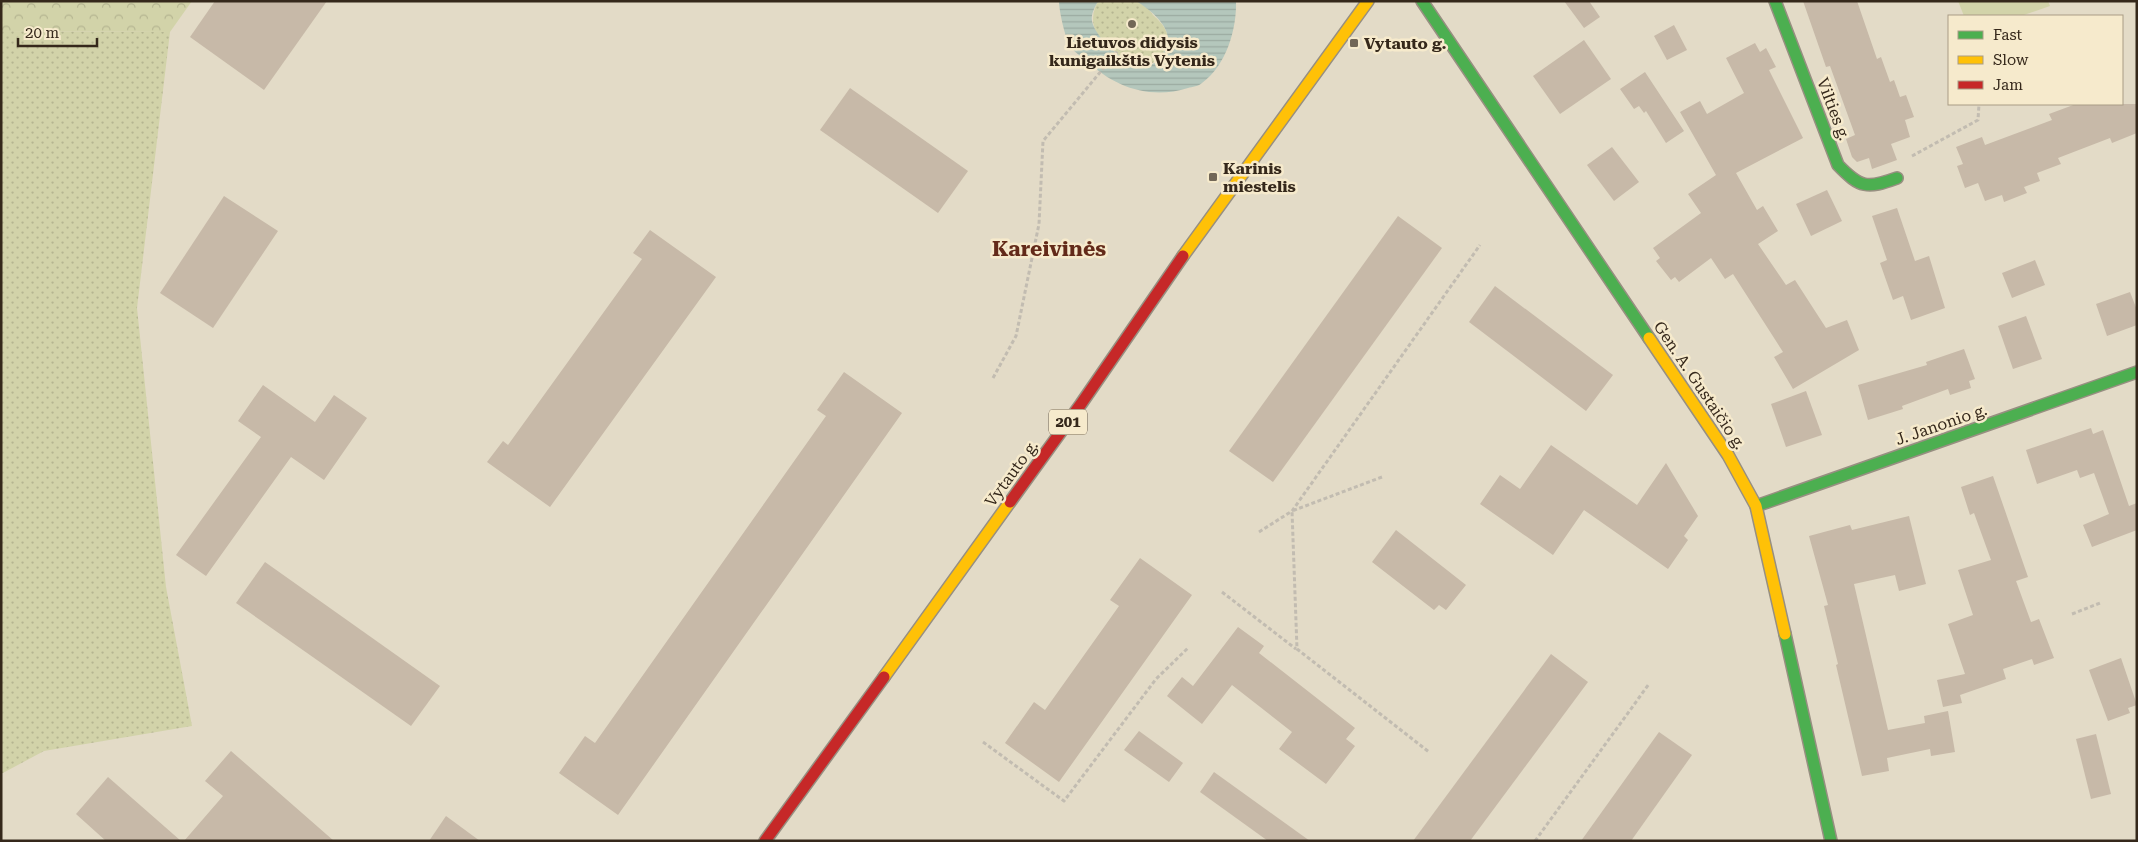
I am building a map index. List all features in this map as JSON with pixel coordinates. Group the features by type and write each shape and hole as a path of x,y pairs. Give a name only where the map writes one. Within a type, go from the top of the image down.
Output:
{"street":[{"name":"Vytauto g.","path":"765,841 1081,404 1163,283 1368,1"},
{"name":"Gen. A. Gustaičio g.","path":"1422,1 1728,455 1756,506 1831,841"},
{"name":"Vilties g.","path":"1775,1 1838,165 1856,184 1873,187 1897,178"},
{"name":"J. Janonio g.","path":"1756,506 2137,372"}],"path":[{"path":"993,378 1016,336 1039,224 1043,141 1121,47"},
{"path":"1897,178 1900,165 1920,150 1978,120 1979,105"},
{"path":"1297,650 1292,511 1480,245"},
{"path":"1259,532 1292,511 1382,477"},
{"path":"1222,592 1429,752"},
{"path":"2072,614 2100,603"},
{"path":"984,742 1064,801 1156,679 1189,647"},
{"path":"1535,841 1649,684"}],"green space":[{"path":"1,1 192,1 170,32 1,31"},
{"path":"1101,1 1135,1 1146,6 1161,23 1168,38 1164,53 1159,59 1143,65 1135,65 1126,61 1101,38 1095,29 1093,14 1097,3"},
{"path":"1958,1 2048,1 2050,6 2024,15 1964,15"},
{"path":"1,31 170,32 137,308 166,587 192,726 44,751 1,774"}],"shaded area":[{"path":"1059,1 1101,1 1097,3 1093,12 1092,21 1094,28 1113,51 1130,62 1146,66 1160,58 1168,42 1168,36 1162,23 1136,1 1236,1 1236,12 1232,35 1224,57 1218,67 1201,84 1174,91 1146,92 1133,89 1109,78 1075,52 1066,37"}],"building":[{"path":"215,1 327,1 264,90 190,37"},
{"path":"1564,1 1589,1 1600,17 1584,28"},
{"path":"1803,1 1857,1 1877,59 1881,57 1890,82 1894,80 1900,97 1906,95 1914,117 1905,120 1910,137 1891,144 1897,160 1872,169 1869,158 1857,162 1852,157 1846,139 1855,135 1830,66 1826,67"},
{"path":"1674,25 1687,50 1667,60 1654,36"},
{"path":"1584,40 1611,79 1560,114 1533,76"},
{"path":"1755,43 1760,52 1766,48 1776,67 1769,70 1803,138 1736,173 1757,210 1763,206 1778,231 1758,244 1786,285 1795,280 1826,328 1847,320 1859,350 1793,389 1774,357 1783,352 1733,274 1725,279 1711,258 1679,282 1675,277 1671,280 1656,261 1660,258 1653,248 1701,213 1688,194 1716,175 1680,112 1700,101 1707,114 1744,93 1726,58"},
{"path":"1645,72 1684,131 1666,143 1646,111 1644,113 1639,106 1634,109 1620,89"},
{"path":"850,88 968,171 938,213 820,130"},
{"path":"2137,104 2137,133 2112,143 2110,138 2058,158 2061,164 2037,173 2040,181 2024,187 2027,193 2004,202 2002,195 1985,201 1978,183 1965,188 1957,166 1963,164 1956,147 1982,137 1985,145 2052,120 2049,114 2073,105"},
{"path":"1612,147 1639,182 1614,201 1587,165"},
{"path":"1827,190 1842,221 1811,236 1796,204"},
{"path":"224,196 278,231 213,328 160,293"},
{"path":"1897,208 1915,261 1929,256 1945,308 1911,320 1903,296 1893,300 1880,263 1887,260 1872,216"},
{"path":"1398,216 1442,248 1273,482 1229,451"},
{"path":"650,230 716,277 550,507 487,462 503,441 508,445 642,259 633,253"},
{"path":"2035,260 2045,285 2012,298 2002,273"},
{"path":"1495,286 1613,375 1586,411 1469,322"},
{"path":"2130,292 2137,310 2137,325 2107,336 2096,304"},
{"path":"2026,316 2042,359 2013,369 1998,326"},
{"path":"1964,349 1975,379 1969,381 1971,388 1950,395 1948,389 1902,406 1903,409 1868,420 1858,385 1927,365 1926,362"},
{"path":"844,372 902,413 618,815 559,773 585,736 595,743 826,416 817,410"},
{"path":"263,385 315,422 334,395 367,418 324,480 291,457 206,576 176,555 261,437 238,421"},
{"path":"1806,391 1822,435 1786,447 1771,404"},
{"path":"2091,428 2093,434 2103,430 2129,506 2137,503 2137,530 2092,547 2083,525 2109,514 2094,473 2080,478 2077,470 2037,484 2026,450"},
{"path":"1551,445 1637,505 1666,463 1698,516 1684,536 1688,540 1668,569 1584,510 1553,555 1480,504 1500,475 1520,489"},
{"path":"1993,476 2028,577 2016,581 2031,622 2039,619 2054,658 2034,665 2032,659 2003,669 2006,679 1960,695 1962,703 1943,707 1937,680 1965,674 1948,624 1973,615 1958,570 1991,560 1974,513 1970,515 1961,487"},
{"path":"1909,516 1926,584 1899,591 1895,575 1854,584 1888,730 1925,723 1924,716 1948,711 1955,752 1931,756 1930,749 1887,758 1889,771 1862,776 1824,606 1828,605 1809,536 1850,525 1852,530"},
{"path":"1396,530 1466,585 1446,610 1439,605 1434,610 1372,562"},
{"path":"1140,558 1192,595 1059,782 1005,743 1034,702 1045,710 1119,606 1110,600"},
{"path":"265,562 440,686 411,726 236,603"},
{"path":"1238,627 1264,646 1259,653 1355,728 1346,739 1355,746 1326,784 1279,749 1292,732 1232,685 1202,724 1167,696 1182,677 1193,686"},
{"path":"1551,654 1588,682 1470,841 1413,841"},
{"path":"2121,658 2137,705 2128,708 2130,713 2108,721 2089,670"},
{"path":"1139,731 1183,763 1169,782 1124,750"},
{"path":"1659,732 1692,755 1631,841 1581,841"},
{"path":"2096,734 2111,794 2091,799 2076,739"},
{"path":"231,751 334,841 184,841 223,796 205,781"},
{"path":"1214,772 1310,841 1268,841 1200,792"},
{"path":"108,777 181,841 106,841 76,814"},
{"path":"446,816 480,841 429,841"}],"traffic: fast":[{"path":"1422,1 1649,338"},
{"path":"1775,1 1838,165 1852,178 1864,184 1878,184 1897,178"},
{"path":"1756,506 2137,372"},
{"path":"1785,634 1831,841"}],"traffic: slow":[{"path":"1183,256 1368,1"},
{"path":"1649,338 1728,455 1756,506 1785,634"},
{"path":"884,677 1010,502"}],"traffic: jam":[{"path":"1010,502 1081,404 1183,256"},
{"path":"765,841 884,677"}],"place":[{"name":"Lietuvos didysis kunigaikštis Vytenis","path":"1132,24"},
{"name":"Vytauto g.","path":"1354,43"},
{"name":"Karinis miestelis","path":"1213,177"}],"district":[{"name":"Kareivinės","path":"1049,249"}]}
